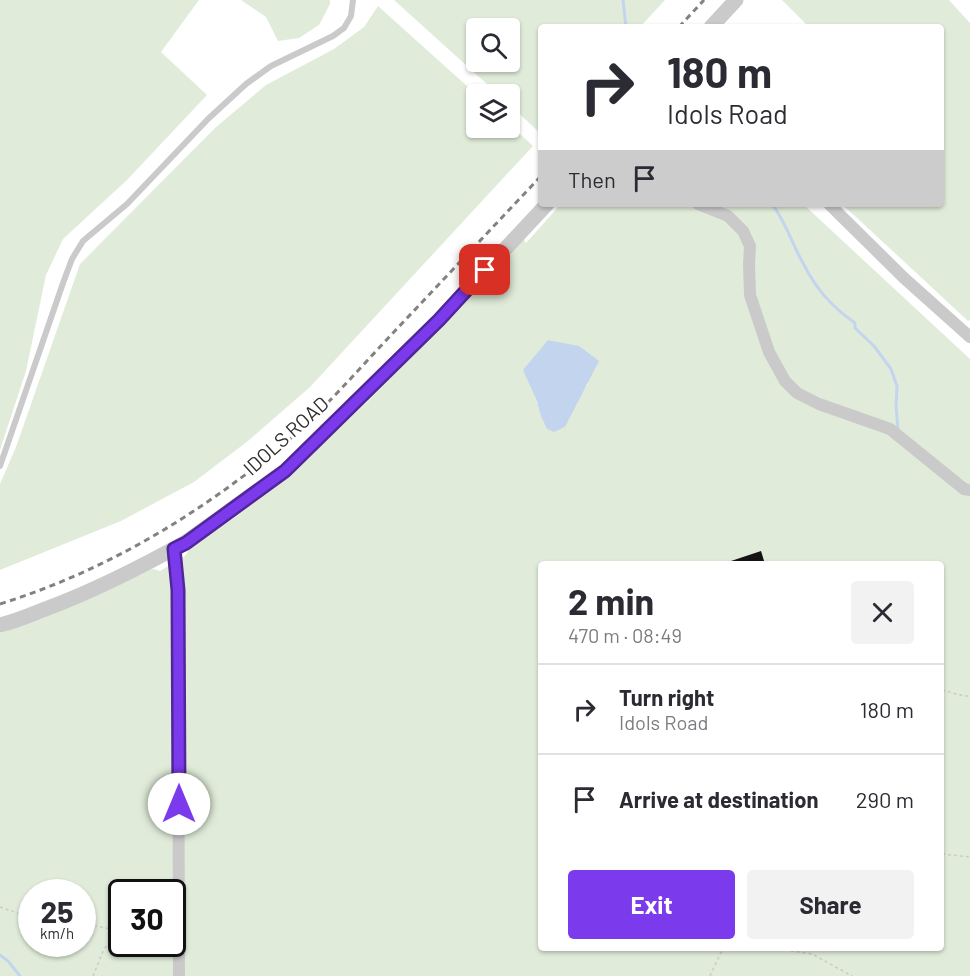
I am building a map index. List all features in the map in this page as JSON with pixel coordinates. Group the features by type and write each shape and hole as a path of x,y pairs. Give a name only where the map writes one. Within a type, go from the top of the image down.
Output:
{"street":[{"path":"714,24 736,0"},
{"name":"IDOLS ROAD","path":"0,625 74,598 186,543 285,471 439,320 544,207"},
{"path":"706,207 728,216 743,231 750,246 750,296 769,352 785,381 797,393 819,404 890,429 964,489 970,490"},
{"path":"832,207 904,278 970,337"},
{"path":"174,549 178,590 179,976"}],"lane":[{"path":"0,466 66,275 83,241 127,204 208,118 246,84 272,66 333,36 344,28 351,16 353,0"}],"path":[{"path":"944,691 970,696"},
{"path":"944,854 970,857"},
{"path":"0,907 18,913"},
{"path":"93,976 104,949 113,936 110,929 96,926"},
{"path":"710,976 722,951"},
{"path":"792,951 812,954 852,976"}],"green space":[{"path":"0,0 199,0 161,52 207,95 127,180 63,239 46,275 26,371 0,450"},
{"path":"241,0 330,0 330,4 319,25 299,38 278,41 266,17"},
{"path":"394,0 665,0 643,24 538,24 538,131 520,114 520,84 487,84 474,72 520,72 520,18 466,18 466,65"},
{"path":"782,0 949,0 970,23 970,320 968,321 845,207 944,207 944,24 806,24"},
{"path":"378,6 466,85 466,138 520,138 520,134 533,146 310,387 248,441 194,482 121,521 0,570 0,484 16,447 80,264 216,127 266,85 334,49 364,27"},
{"path":"558,207 806,207 970,359 970,976 0,976 0,633 147,570 160,571 184,557 191,547 237,516 299,466 369,400 522,237 526,243","holes":["548,340 565,344 588,384 577,400 547,428 537,401"]}],"water":[{"path":"548,340 579,346 599,361 565,427 554,432 547,429 523,370"}],"building":[{"path":"761,551 764,561 731,561"}],"waterway":[{"path":"623,0 626,24"},
{"path":"774,207 819,289 831,303 855,323 855,328 874,346 891,369 897,386 898,430"},
{"path":"0,955 20,976"}],"railway":[{"path":"682,24 704,0"},
{"path":"0,604 91,569 148,539 203,505 269,457 330,400 538,179"}],"route":[{"path":"179,804 178,590 174,549 186,543 285,471 439,320 485,270"}]}
